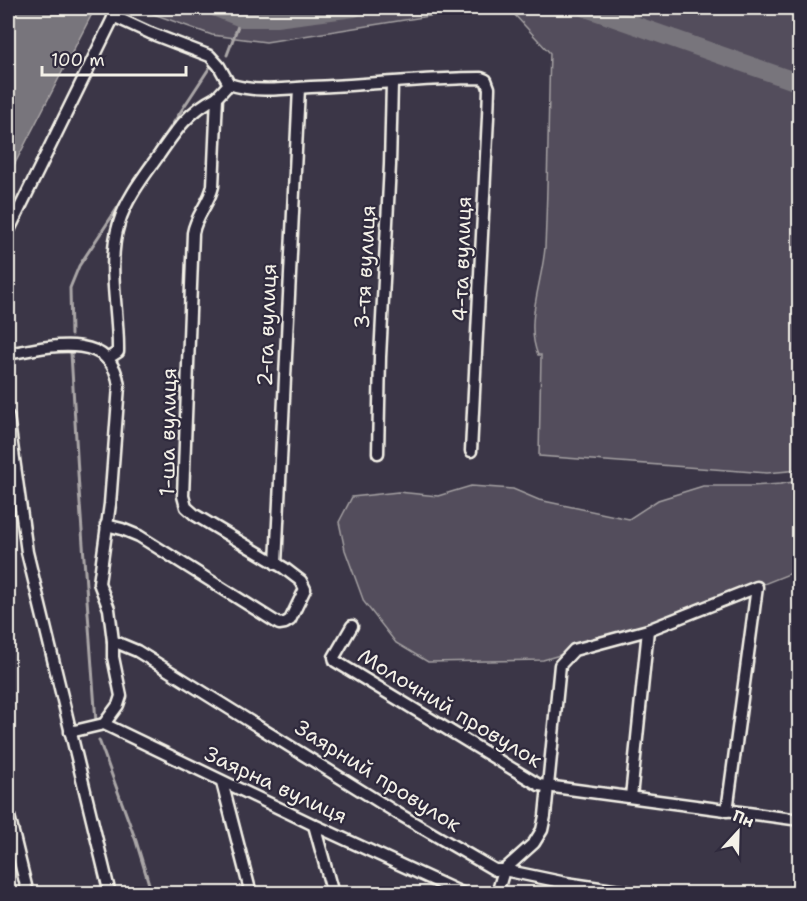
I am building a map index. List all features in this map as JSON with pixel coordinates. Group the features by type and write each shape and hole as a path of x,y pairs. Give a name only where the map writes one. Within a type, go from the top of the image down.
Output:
{"street":[{"path":"8,232 115,12 150,33 210,56 219,66 229,84 248,89 392,83"},
{"name":"4-та вулиця","path":"392,83 476,78 486,80 489,98 471,451"},
{"name":"3-тя вулиця","path":"378,453 392,83"},
{"path":"107,359 118,352 114,262 120,219 140,183 182,124 198,107 217,97 229,84"},
{"name":"2-га вулиця","path":"276,564 298,88"},
{"name":"1-ша вулиця","path":"106,525 139,536 282,624 288,622 292,617 304,589 297,577 195,515 186,507 183,496 193,233 196,220 212,191 217,97"},
{"path":"8,354 80,345 93,349 107,359 116,374 119,387 116,442 99,583 109,609 113,657 121,696 118,705 104,724 70,732"},
{"path":"8,416 27,552 110,894"},
{"path":"497,894 504,870 534,843 542,830 560,665 574,651 648,630 757,587 727,811"},
{"name":"Молочний провулок","path":"352,626 334,657 335,661 539,784 800,820"},
{"path":"631,797 648,630"},
{"name":"Заярний провулок","path":"113,641 137,651 397,813 495,870 640,894"},
{"name":"Заярна вулиця","path":"104,724 222,782 464,894"},
{"path":"222,782 251,894"},
{"path":"8,812 27,894"},
{"path":"314,825 333,894"}],"shaded area":[{"path":"8,8 95,8 8,177"},
{"path":"137,8 799,8 799,470 767,473 539,456 541,355 538,355 534,343 533,329 545,247 550,53 513,13 461,11 266,42 212,35"},
{"path":"799,481 799,570 658,626 543,660 428,662 396,643 364,602 345,550 339,522 352,497 398,492 438,496 471,486 513,489 539,500 629,519 658,500 703,486 750,486"}],"waterway":[{"path":"216,8 241,18 276,18 354,8"},
{"path":"586,8 800,83"},
{"path":"227,55 241,18"},
{"path":"147,163 210,67"},
{"path":"71,335 70,288 79,266 122,201"},
{"path":"71,353 96,722"},
{"path":"99,740 136,841 152,894"}]}
